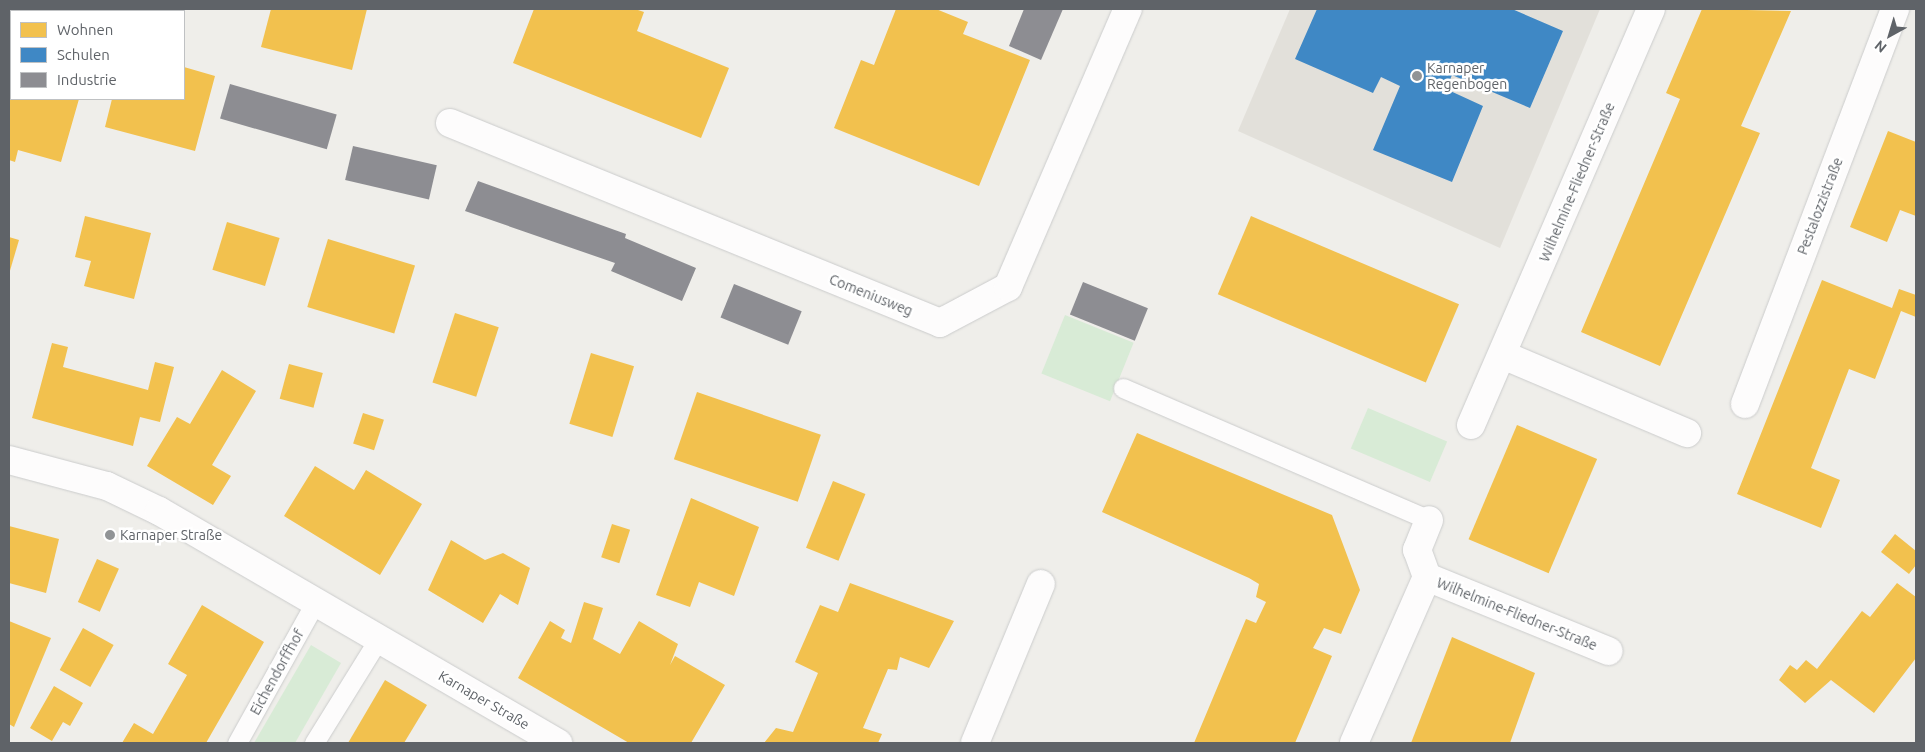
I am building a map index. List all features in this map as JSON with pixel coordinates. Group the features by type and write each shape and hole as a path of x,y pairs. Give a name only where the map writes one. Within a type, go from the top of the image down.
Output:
{"street":[{"name":"Comeniusweg","path":"450,123 940,323 1008,287 1128,9"},
{"name":"Wilhelmine-Fliedner-Straße","path":"1471,425 1503,355 1651,9"},
{"name":"Pestalozzistraße","path":"1745,404 1895,9"},
{"path":"1503,355 1687,433"},
{"name":"Karnaper Straße","path":"9,460 108,486 316,601 542,739"},
{"name":"Wilhelmine-Fliedner-Straße","path":"1354,743 1427,577 1417,550 1429,520"},
{"name":"Wilhelmine-Fliedner-Straße","path":"1427,577 1608,651"},
{"path":"975,743 1041,584"}],"lane":[{"path":"1122,388 1429,520"},
{"name":"Eichendorffhof","path":"238,743 316,601"},
{"path":"314,743 379,638"}],"shaded area":[{"name":"Karnaper Regenbogen","path":"1290,9 1600,9 1500,248 1238,131"}],"green space":[{"path":"1065,315 1134,343 1110,401 1041,373"},
{"path":"1368,408 1447,442 1430,482 1351,449"},
{"path":"311,645 341,663 295,743 254,743"}],"building: Wohnen":[{"path":"271,9 367,9 352,70 261,47"},
{"path":"534,9 635,9 644,12 637,31 729,68 701,138 513,63"},
{"path":"896,9 936,9 968,22 963,34 1030,60 979,186 834,128 861,60 874,65"},
{"path":"1702,9 1791,11 1741,126 1760,133 1660,366 1581,332 1680,99 1666,93"},
{"path":"185,67 215,76 195,151 105,127 112,100 185,100"},
{"path":"9,85 10,100 79,100 61,162 18,150 15,162 9,160"},
{"path":"1888,131 1916,142 1916,216 1900,210 1887,242 1850,227"},
{"path":"85,216 151,233 134,299 84,286 91,261 75,257"},
{"path":"1251,216 1459,304 1426,383 1218,294"},
{"path":"227,222 280,238 265,286 212,270"},
{"path":"9,237 19,240 9,274"},
{"path":"328,239 415,266 394,334 307,307"},
{"path":"1822,280 1892,308 1899,289 1916,295 1916,317 1901,311 1875,379 1849,369 1811,468 1840,480 1821,528 1737,494"},
{"path":"455,313 499,327 476,397 432,382"},
{"path":"52,343 68,347 63,367 148,390 155,362 174,367 160,422 140,417 133,446 32,418"},
{"path":"591,353 634,366 612,437 569,424"},
{"path":"289,364 323,373 313,408 280,399"},
{"path":"222,370 256,391 212,465 231,476 213,505 147,466 177,417 190,424"},
{"path":"697,392 821,435 798,502 674,459"},
{"path":"363,413 384,420 374,450 353,443"},
{"path":"1517,425 1597,459 1549,573 1469,539"},
{"path":"1137,433 1332,515 1360,590 1341,634 1324,628 1313,648 1332,656 1295,743 1194,743 1246,619 1256,623 1266,602 1256,597 1259,584 1249,578 1102,512"},
{"path":"315,466 354,490 366,470 422,504 380,575 284,516"},
{"path":"833,481 865,494 838,561 806,548"},
{"path":"691,498 759,527 734,596 699,582 690,607 656,595"},
{"path":"612,524 630,530 619,563 601,557"},
{"path":"9,526 59,539 46,593 9,583"},
{"path":"1895,534 1916,551 1916,565 1909,574 1881,552"},
{"path":"451,540 485,560 503,553 530,568 518,605 500,594 483,623 428,590"},
{"path":"97,559 119,569 100,612 78,602"},
{"path":"850,583 954,621 929,668 900,657 897,670 888,669 863,728 882,734 878,743 764,743 776,728 793,732 818,673 795,662 820,605 838,612"},
{"path":"1897,583 1916,597 1916,658 1874,713 1831,680 1805,703 1779,680 1790,665 1797,670 1806,660 1817,669 1862,611 1870,617"},
{"path":"584,602 603,608 593,639 620,654 639,621 678,644 670,665 675,656 725,685 691,743 629,743 518,678 550,621 565,630 561,638 571,643"},
{"path":"202,605 264,642 206,743 122,743 134,723 153,734 187,675 168,664"},
{"path":"9,621 51,638 14,727 9,724"},
{"path":"83,628 114,645 90,687 60,670"},
{"path":"1452,637 1535,673 1510,743 1411,743"},
{"path":"385,680 427,705 404,743 348,743"},
{"path":"54,686 83,703 70,726 63,722 52,741 30,728"}],"building: Schulen":[{"path":"1317,9 1512,9 1563,31 1530,108 1452,75 1446,89 1483,106 1452,182 1373,150 1400,86 1381,77 1373,93 1295,59"}],"building: Industrie":[{"path":"1024,9 1063,9 1041,60 1009,46"},
{"path":"230,84 337,115 327,149 220,119"},
{"path":"353,146 437,165 429,199 345,180"},
{"path":"478,181 626,234 625,238 696,268 682,301 611,271 615,263 465,211"},
{"path":"1083,282 1148,308 1135,341 1070,314"},
{"path":"734,284 802,311 788,345 721,317"}],"place":[{"name":"Karnaper Regenbogen","path":"1417,76"},
{"name":"Karnaper Straße","path":"110,535"}]}
